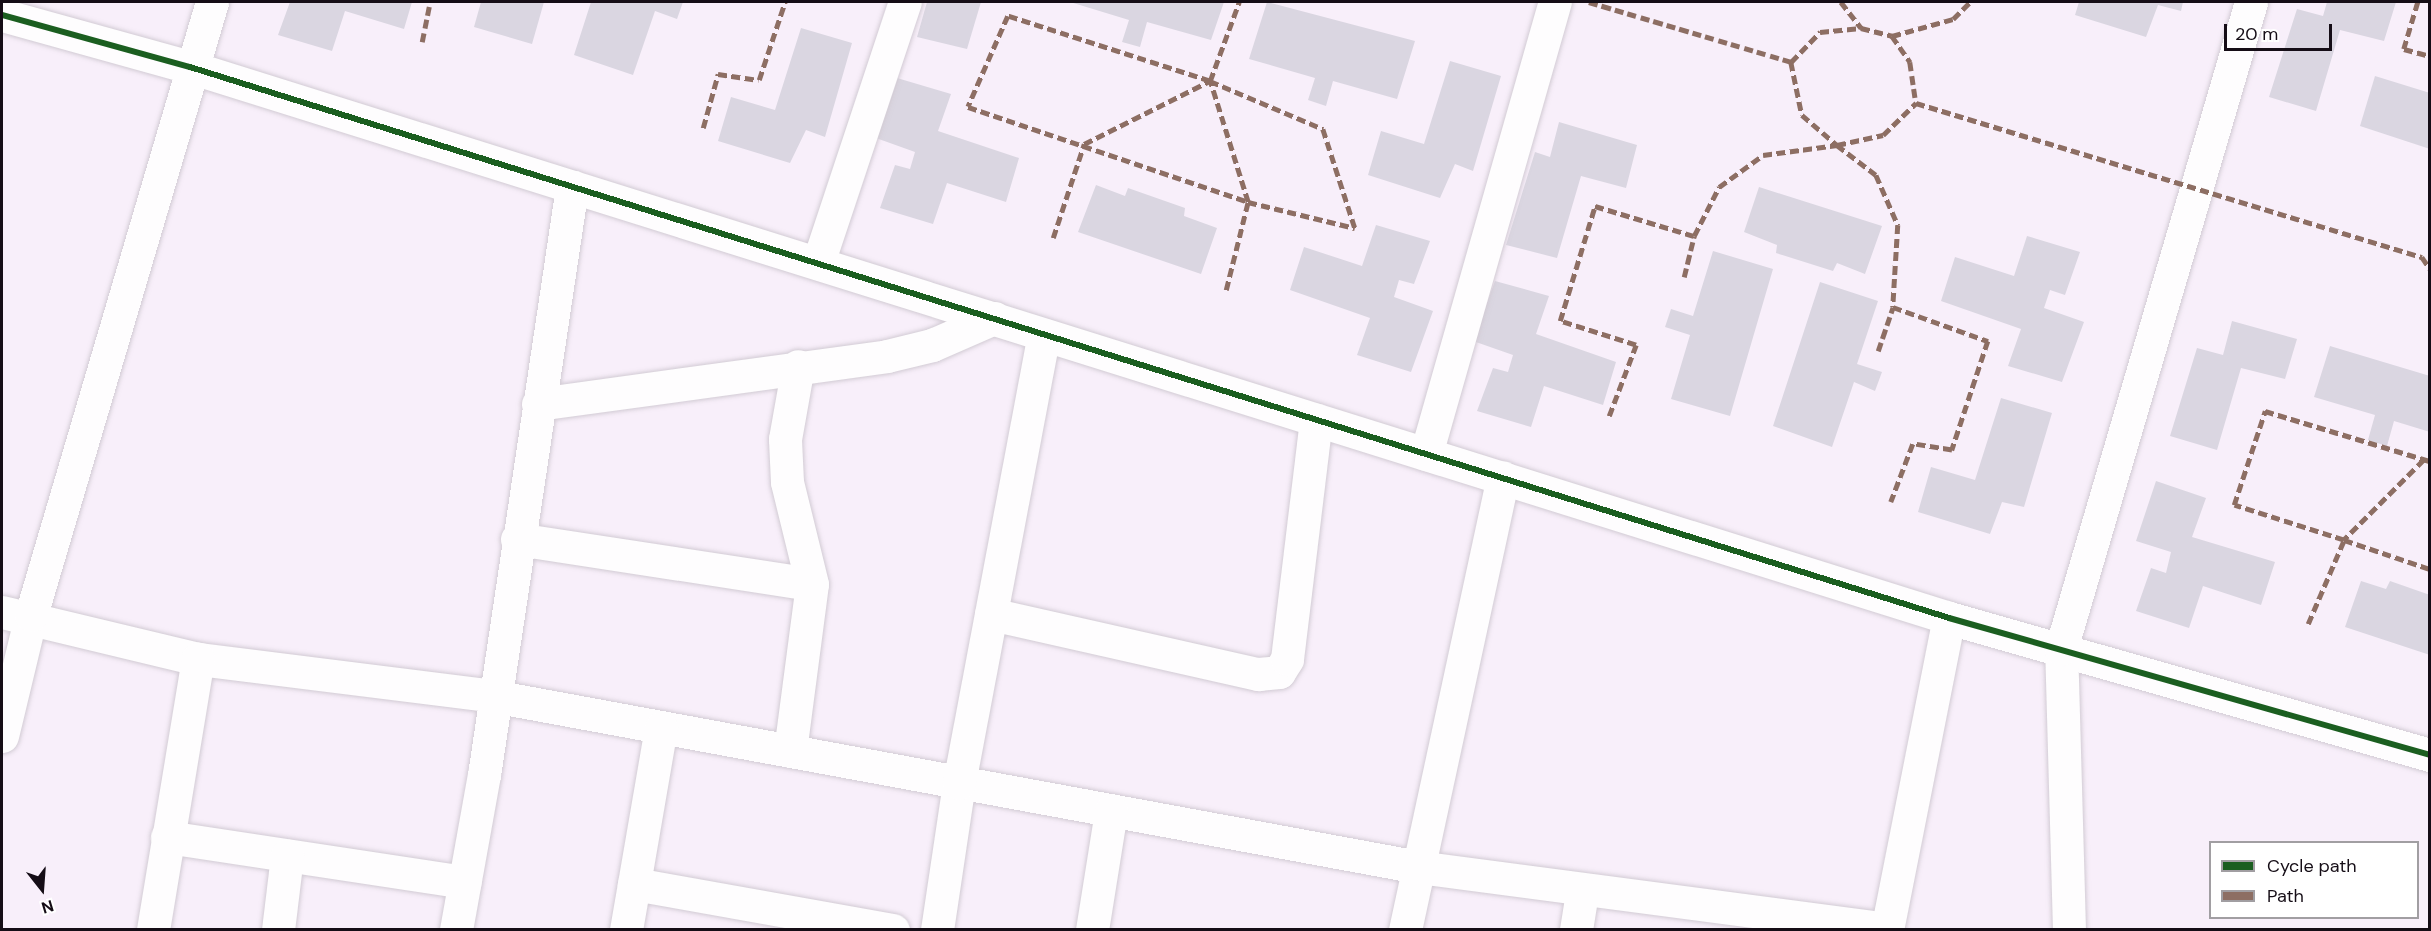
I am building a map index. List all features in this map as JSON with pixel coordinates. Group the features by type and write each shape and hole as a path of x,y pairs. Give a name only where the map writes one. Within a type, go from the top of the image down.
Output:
{"street":[{"path":"2,736 16,614 212,2"},
{"path":"818,263 905,2"},
{"path":"1426,454 1555,2"},
{"path":"2069,930 2061,649 2251,2"},
{"path":"2,15 190,67 1949,618 2430,755"},
{"path":"456,930 572,187"},
{"path":"538,404 798,366 887,356 932,345 994,318"},
{"path":"937,930 959,783 1044,334"},
{"path":"790,751 812,584 787,482 785,439 798,366"},
{"path":"991,614 1258,674 1279,672 1287,659 1316,420"},
{"path":"1405,930 1503,478"},
{"path":"517,539 812,584"},
{"path":"16,614 198,660 493,696 1418,867 1582,892 1887,929 1949,618"},
{"path":"153,930 198,660"},
{"path":"626,930 661,728"},
{"path":"1092,930 1112,811"},
{"path":"167,837 465,882"},
{"path":"278,930 287,856"},
{"path":"634,884 765,920 893,930"},
{"path":"1576,930 1582,892"}],"building":[{"path":"290,2 412,2 404,29 345,11 332,51 278,35"},
{"path":"481,2 544,2 532,44 474,27"},
{"path":"591,2 683,2 677,19 655,11 633,75 574,55"},
{"path":"927,2 981,2 967,49 917,37"},
{"path":"1070,2 1224,2 1211,40 1147,22 1140,47 1122,42 1129,20"},
{"path":"1267,2 1415,41 1397,99 1333,81 1326,106 1308,100 1315,78 1249,59"},
{"path":"2079,2 2183,2 2181,11 2158,5 2146,37 2075,15"},
{"path":"2327,2 2396,2 2384,41 2340,30 2316,111 2269,97 2297,9 2323,16"},
{"path":"801,28 852,43 825,137 806,130 790,163 718,141 731,97 775,110"},
{"path":"1450,61 1501,76 1473,171 1455,164 1440,198 1368,175 1381,131 1424,144"},
{"path":"2375,76 2430,93 2430,149 2360,126"},
{"path":"897,78 951,94 938,131 1019,158 1006,202 947,183 933,224 880,208 895,165 910,169 915,152 876,138"},
{"path":"1559,122 1637,145 1626,188 1581,176 1557,258 1506,245 1535,152 1550,157"},
{"path":"1096,185 1125,196 1128,188 1185,208 1184,216 1217,228 1201,274 1078,232"},
{"path":"1759,187 1882,226 1865,274 1837,263 1833,271 1776,253 1777,245 1744,232"},
{"path":"1376,225 1430,241 1414,284 1399,280 1394,297 1433,311 1411,372 1357,355 1370,318 1290,290 1304,247 1362,266"},
{"path":"2027,236 2080,252 2065,295 2050,290 2044,308 2084,322 2062,382 2008,366 2021,329 1941,301 1955,257 2014,276"},
{"path":"1713,251 1773,269 1730,416 1671,399 1690,335 1665,327 1671,309 1693,316"},
{"path":"1495,281 1549,296 1536,334 1616,362 1603,405 1544,386 1531,427 1477,411 1493,368 1508,372 1513,355 1473,341"},
{"path":"1820,282 1878,301 1857,364 1882,372 1875,391 1854,382 1832,447 1773,426"},
{"path":"2232,321 2297,339 2285,379 2241,368 2217,450 2170,436 2197,348 2223,355"},
{"path":"2330,346 2430,376 2430,432 2394,421 2387,446 2368,440 2375,415 2314,397"},
{"path":"2001,398 2052,413 2024,507 2002,502 1990,534 1918,512 1931,467 1975,480"},
{"path":"2156,481 2206,498 2192,537 2275,562 2261,605 2203,586 2189,628 2136,611 2151,568 2166,573 2171,552 2136,541"},
{"path":"2361,581 2386,589 2390,581 2430,595 2430,655 2345,627"}],"marked path":[{"path":"422,42 430,2"},
{"path":"703,128 718,74 759,80 785,2"},
{"path":"1053,238 1084,144 1210,81 1239,2"},
{"path":"1589,2 1791,62 1802,115 1837,145 1883,135 1916,103 2422,257 2430,269"},
{"path":"1841,2 1861,28"},
{"path":"1892,36 1953,19 1970,2"},
{"path":"2418,2 2404,49 2430,56"},
{"path":"1210,81 1008,16 968,107 1248,202 1355,228"},
{"path":"1791,62 1820,32 1861,28 1892,36 1910,62 1916,103"},
{"path":"1226,290 1248,202 1210,81 1323,129 1355,228"},
{"path":"1609,416 1636,345 1560,321 1595,206 1694,236 1719,187 1763,155 1837,145 1876,175 1898,225 1893,307 1988,341 1952,450 1913,444 1891,502"},
{"path":"1684,277 1694,236"},
{"path":"1878,351 1893,307"},
{"path":"2308,624 2344,540 2234,505 2265,411 2430,461"},
{"path":"2424,460 2344,540 2430,569"}],"cycle path":[{"path":"2,15 190,67 1949,618 2430,755"}]}
